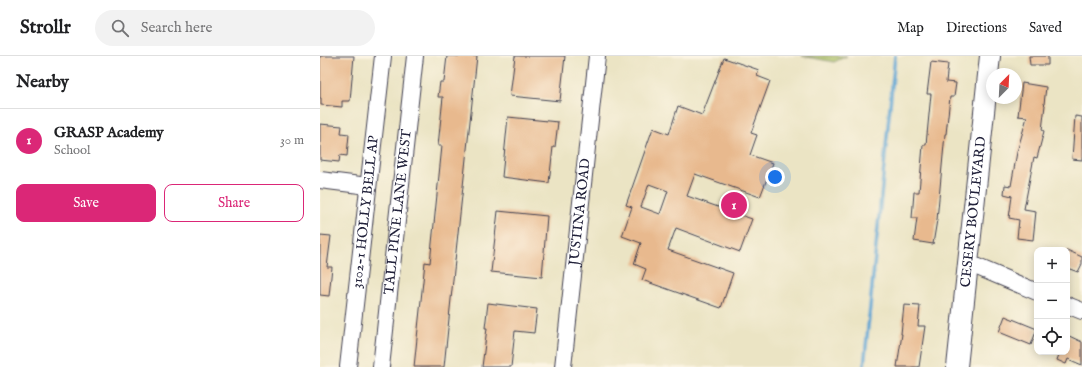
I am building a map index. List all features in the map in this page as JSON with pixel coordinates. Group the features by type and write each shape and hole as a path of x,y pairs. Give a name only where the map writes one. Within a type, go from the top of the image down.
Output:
{"main road":[{"name":"CESERY BOULEVARD","path":"957,367 990,56"}],"street":[{"name":"3102-1 HOLLY BELL AP","path":"348,367 383,56"},
{"name":"TALL PINE LANE WEST","path":"381,367 415,56"},
{"name":"JUSTINA ROAD","path":"563,367 597,56"},
{"path":"320,180 368,186"},
{"path":"968,263 1034,291"},
{"path":"1070,306 1082,311"}],"green space":[{"path":"802,56 847,56 834,62"}],"building":[{"path":"320,56 354,56 350,101 342,101 342,107 321,105"},
{"path":"447,56 477,56 444,367 414,367 425,262 430,263 442,146 438,146 443,97 438,97 440,82 444,82"},
{"path":"515,56 565,56 560,101 510,96"},
{"path":"1029,56 1048,56 1048,65 1030,65"},
{"path":"724,58 759,70 757,76 770,81 751,133 757,135 750,155 773,163 760,197 695,174 687,196 752,219 740,252 676,228 668,250 733,273 721,308 642,280 646,269 634,264 641,243 622,236 632,207 626,205 653,128 669,134 678,106 702,115","holes":["649,184 668,191 660,214 641,207"]},
{"path":"931,62 948,64 946,82 956,83 954,97 950,97 937,220 933,244 914,241 917,218 912,218 914,192 919,192 923,145 926,145 931,94 927,94"},
{"path":"1022,83 1046,87 1042,130 1044,131 1037,158 1034,157 1024,209 1036,211 1033,240 1017,238 1019,220 1009,218 1012,196 1004,194 1005,185 1011,186 1017,152 1027,117 1018,116 1019,104 1022,104"},
{"path":"1075,116 1082,117 1082,160 1072,159"},
{"path":"508,117 558,122 555,147 553,147 549,183 502,177"},
{"path":"320,124 342,126 341,133 349,134 347,156 340,155 339,162 320,160"},
{"path":"498,211 547,216 542,277 491,272"},
{"path":"320,235 331,236 327,267 332,267 329,296 320,295"},
{"path":"1070,251 1082,257 1082,264 1078,272 1070,269"},
{"path":"488,303 537,309 534,333 515,331 511,367 482,367 487,328 485,328"},
{"path":"904,305 920,306 918,326 925,326 919,367 897,367 902,334"},
{"path":"1005,316 1034,328 1034,337 1031,345 999,332"},
{"path":"1070,336 1082,342 1082,365 1068,359 1066,364 1057,360 1059,355 1070,355"}],"waterway":[{"path":"864,367 895,56"}],"place":[{"name":"GRASP Academy","path":"734,205"}]}
